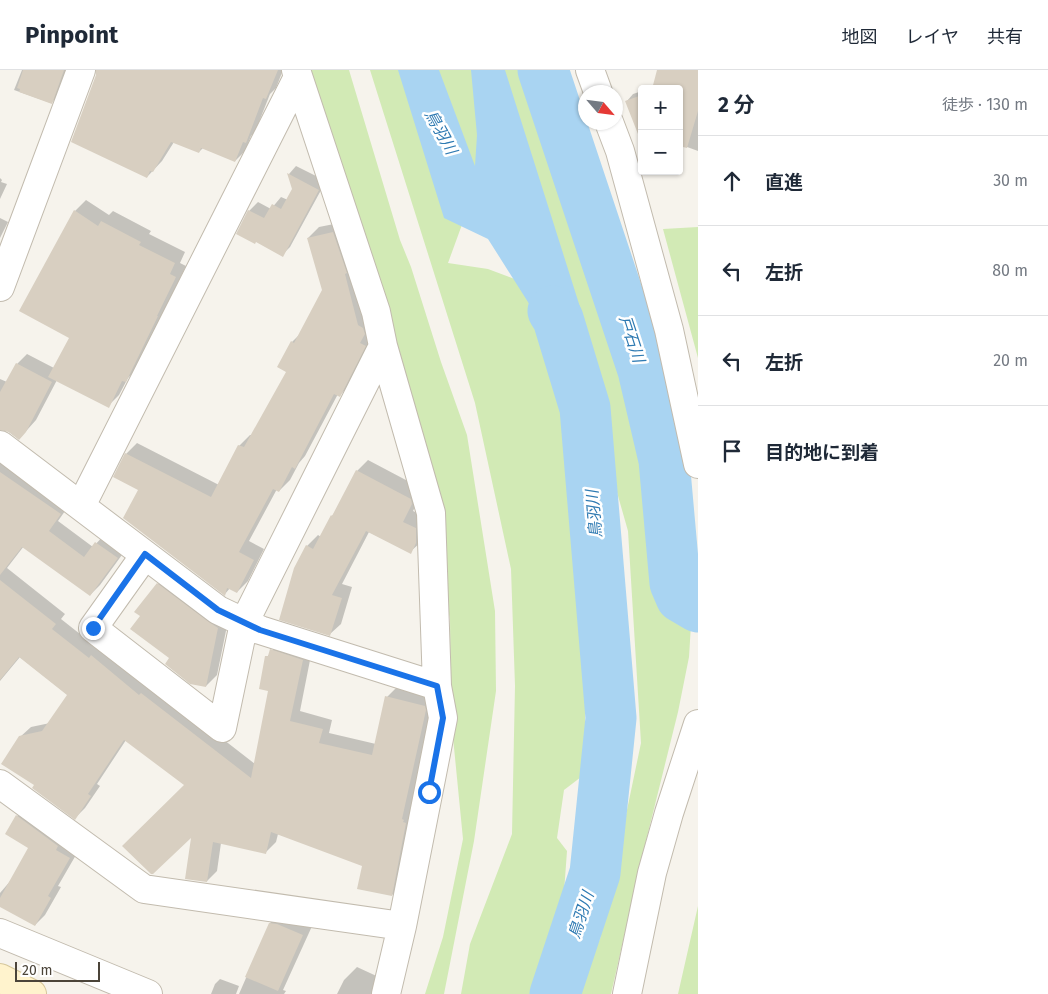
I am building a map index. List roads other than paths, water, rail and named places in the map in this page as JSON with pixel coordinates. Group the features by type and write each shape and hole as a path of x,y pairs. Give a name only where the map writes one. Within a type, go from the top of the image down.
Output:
{"street":[{"path":"0,287 81,70"},
{"path":"590,70 595,85"},
{"path":"297,73 376,312 431,513 437,686 443,718 402,926 386,994"},
{"path":"81,506 297,73"},
{"path":"612,130 620,151 669,330 698,464"},
{"path":"145,554 93,628 222,728 244,623 384,346"},
{"path":"0,445 218,610 260,630 437,686"},
{"path":"627,994 652,872 698,724"},
{"path":"0,784 144,889 402,926"},
{"path":"0,933 148,994"},
{"path":"0,978 32,994"}],"water":[{"path":"398,70 439,70 475,166 477,135 471,70 505,70 580,307 580,384 488,239 444,218"}],"waterway":[{"name":"戸石川","path":"543,70 643,370 664,460 675,583 681,597 698,607"},
{"name":"鳥羽川","path":"553,311 558,319 585,408 611,718 595,873 555,994"}]}
